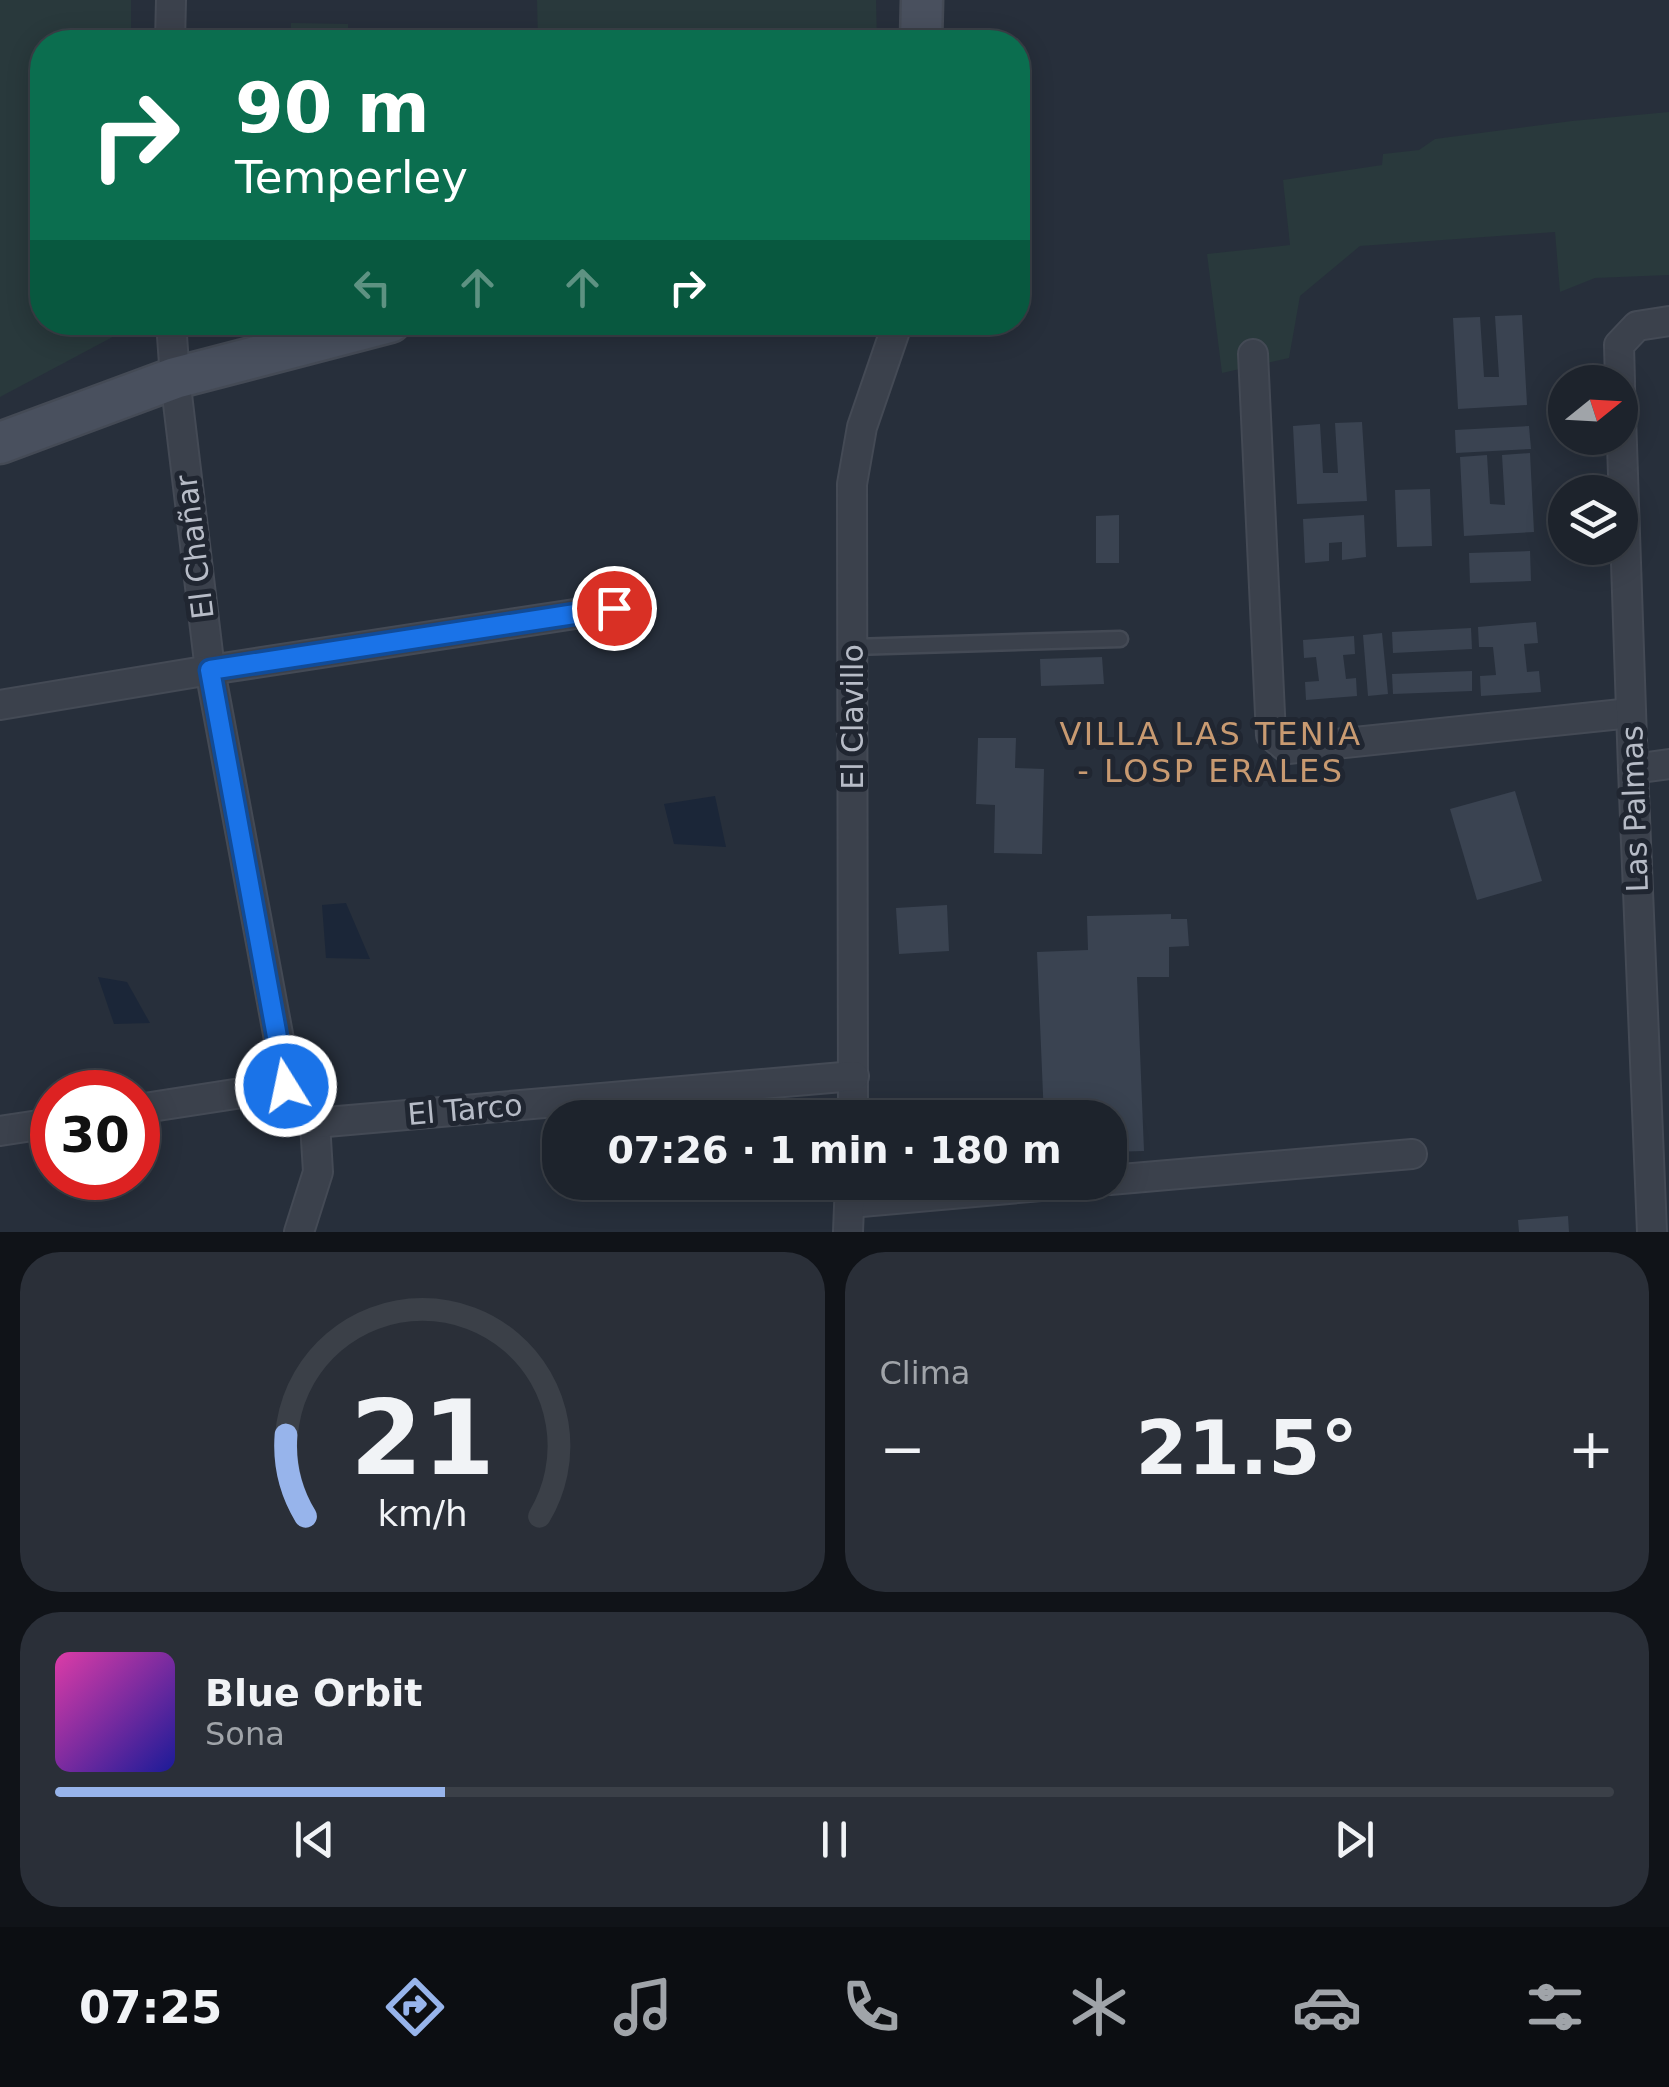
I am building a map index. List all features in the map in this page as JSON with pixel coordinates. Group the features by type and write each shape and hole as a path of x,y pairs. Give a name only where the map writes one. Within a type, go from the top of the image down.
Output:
{"main road":[{"path":"921,30 922,0"},
{"path":"0,443 175,378 340,335"}],"street":[{"path":"170,30 171,0"},
{"name":"Las Palmas","path":"1620,365 1619,345 1636,326 1669,321"},
{"name":"El Chañar","path":"172,335 210,670 286,1086 292,1109 315,1123"},
{"name":"El Clavillo","path":"853,1100 852,484 862,428 894,335"},
{"path":"1253,354 1271,735 1288,750 1631,713"},
{"name":"Las Palmas","path":"1622,455 1652,1232"},
{"path":"0,705 614,608"},
{"path":"1632,769 1669,764"},
{"name":"El Tarco","path":"315,1123 854,1076"},
{"path":"160,1106 286,1086"},
{"path":"299,1232 318,1172 315,1123"},
{"path":"0,1131 30,1126"},
{"path":"1127,1179 1412,1154"},
{"path":"848,1232 850,1200"}],"lane":[{"path":"853,647 1120,639"}],"shaded area":[{"path":"0,0 131,0 131,30 30,30 30,335 116,335 0,397"},
{"path":"537,0 876,0 877,30 538,30"},
{"path":"291,23 348,24 348,30 291,30"},
{"path":"1669,112 1669,275 1595,278 1560,292 1555,232 1360,246 1300,296 1289,358 1222,373 1207,254 1290,245 1283,180 1382,165 1383,154 1419,150 1435,139"}],"water":[{"path":"715,796 726,847 674,844 664,804"},
{"path":"346,903 370,959 326,958 322,905"},
{"path":"98,977 127,982 150,1023 114,1024"}],"building":[{"path":"1522,315 1527,405 1458,409 1453,318 1480,317 1484,377 1499,377 1495,316"},
{"path":"1362,422 1367,501 1297,504 1293,426 1320,424 1323,473 1338,473 1335,423"},
{"path":"1529,426 1531,449 1456,453 1455,430"},
{"path":"1530,453 1534,532 1464,536 1460,457 1487,455 1490,504 1505,505 1502,455"},
{"path":"1430,489 1432,546 1397,547 1395,490"},
{"path":"1119,515 1119,563 1096,563 1096,516"},
{"path":"1364,515 1366,557 1342,560 1342,542 1329,543 1329,561 1305,563 1303,519"},
{"path":"1530,551 1531,581 1470,583 1469,553"},
{"path":"1536,622 1538,643 1524,644 1527,672 1539,671 1541,692 1481,696 1480,676 1496,675 1493,647 1479,647 1478,627"},
{"path":"1471,628 1472,649 1393,653 1392,632"},
{"path":"1382,633 1388,694 1368,696 1363,635"},
{"path":"1354,636 1355,654 1343,655 1346,679 1356,678 1357,696 1306,700 1305,682 1319,681 1316,657 1304,658 1303,640"},
{"path":"1102,657 1104,684 1041,686 1040,659"},
{"path":"1472,671 1472,691 1393,694 1392,674"},
{"path":"978,738 1016,738 1015,768 1044,769 1042,854 994,853 995,805 976,804"},
{"path":"1515,791 1542,881 1477,900 1450,809"},
{"path":"947,905 949,951 899,954 896,908"},
{"path":"1171,914 1171,919 1187,919 1189,946 1169,947 1169,977 1137,977 1144,1151 1127,1152 1127,1100 1043,1100 1037,952 1088,950 1087,916"},
{"path":"1568,1216 1569,1232 1519,1232 1518,1220"}],"district":[{"name":"VILLA LAS TENIA - LOSP ERALES","path":"1211,752"}],"route":[{"path":"286,1086 210,670 614,608"}]}
